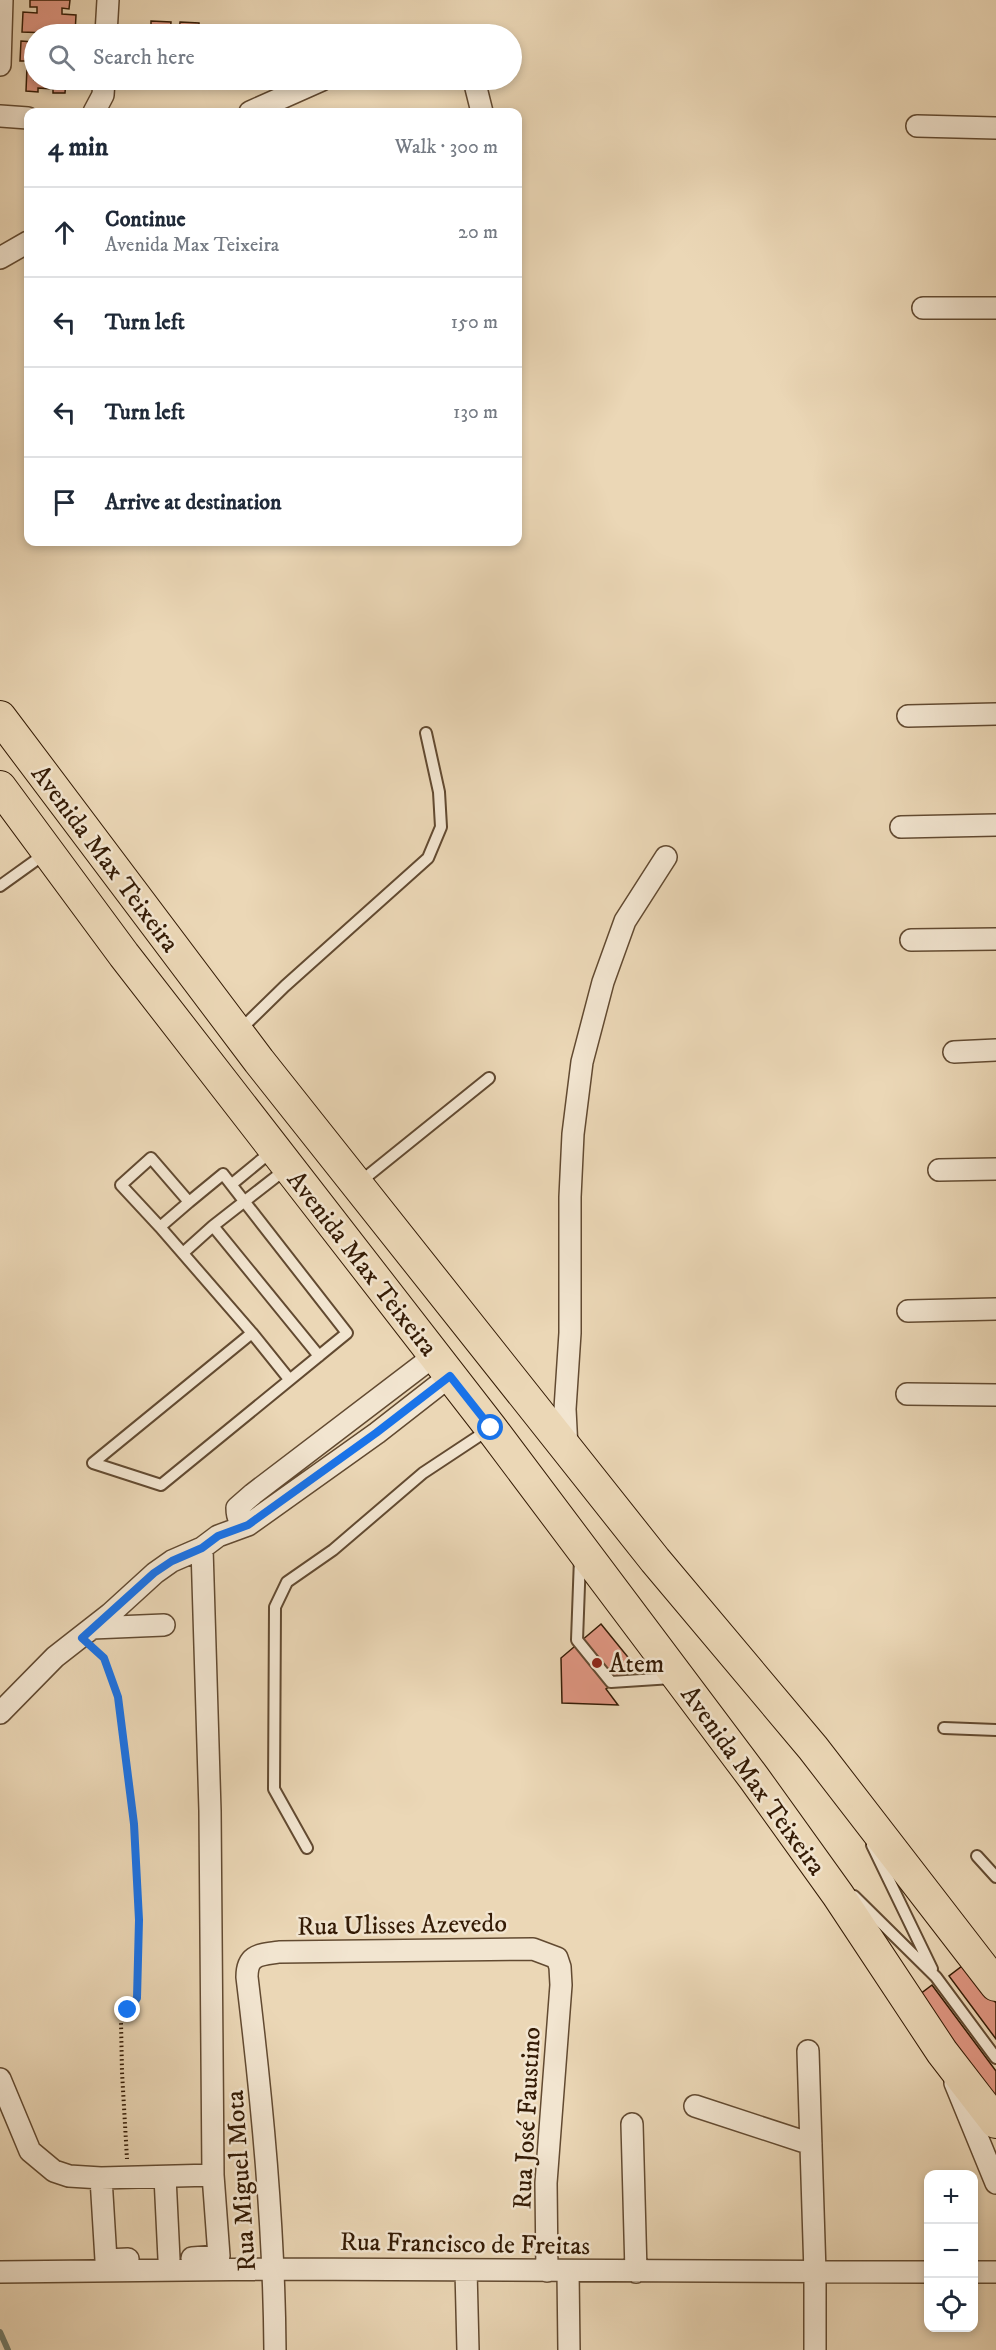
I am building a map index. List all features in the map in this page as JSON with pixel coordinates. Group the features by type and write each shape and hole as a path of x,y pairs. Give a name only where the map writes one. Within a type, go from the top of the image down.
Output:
{"main road":[{"name":"Avenida Max Teixeira","path":"0,717 238,1033 655,1560 843,1787 996,1985"},
{"name":"Avenida Max Teixeira","path":"0,787 124,955 581,1547 838,1895 942,2052 996,2122"}],"street":[{"path":"0,65 2,0"},
{"path":"107,24 108,0"},
{"path":"96,108 103,90"},
{"path":"265,108 302,90"},
{"path":"476,90 481,108"},
{"path":"0,116 24,118"},
{"path":"917,126 996,128"},
{"path":"0,258 24,244"},
{"path":"923,308 996,308"},
{"path":"908,716 996,714"},
{"path":"901,827 996,825"},
{"path":"567,1449 565,1409 570,1333 570,1197 573,1134 580,1074 603,982 625,921 666,857"},
{"path":"911,940 996,939"},
{"path":"954,1052 996,1050"},
{"path":"939,1170 996,1169"},
{"path":"908,1311 996,1309"},
{"path":"0,1713 55,1657 87,1633 154,1573 210,1542 243,1517 253,1494 357,1416 442,1366"},
{"path":"907,1394 996,1395"},
{"path":"101,2178 106,2260 219,2256 213,2175 210,1542"},
{"path":"87,1633 164,1625"},
{"name":"Rua Ulisses Azevedo","path":"252,2009 247,1967 251,1960 259,1955 279,1952 533,1949 557,1958 560,1967 560,2005"},
{"name":"Rua José Faustino","path":"560,2005 546,2183 569,2350"},
{"name":"Rua Miguel Mota","path":"252,2009 275,2269 275,2350"},
{"path":"808,2051 815,2273 815,2350"},
{"path":"942,2052 996,2182"},
{"path":"0,2079 30,2151 54,2172 69,2176 101,2178 213,2175"},
{"path":"696,2106 811,2144"},
{"path":"632,2124 636,2272"},
{"path":"165,2177 170,2259"},
{"name":"Rua Francisco de Freitas","path":"7,2272 275,2269 924,2272"},
{"path":"466,2270 468,2350"},
{"path":"978,2272 996,2272"}],"lane":[{"path":"238,1033 285,986 428,858 441,826 439,792 426,733"},
{"path":"0,886 48,850"},
{"path":"357,1184 489,1078"},
{"path":"189,1202 151,1158 120,1185 183,1253 289,1379"},
{"path":"232,1184 282,1158"},
{"path":"183,1253 245,1202 282,1158"},
{"path":"160,1227 223,1174 347,1333 161,1485 93,1463 252,1333"},
{"path":"213,1226 319,1356"},
{"path":"307,1848 274,1789 275,1607 287,1582 333,1550 423,1473 491,1428"},
{"path":"581,1547 577,1640 611,1682 678,1678"},
{"path":"944,1728 996,1730"},
{"path":"843,1787 936,1977"},
{"path":"798,1840 936,1977 996,2058"},
{"path":"977,1856 996,1877"}],"path":[{"path":"87,1633 104,1658 118,1697 134,1824 139,1920 137,1998 121,2022 129,2178"}],"building":[{"path":"30,0 70,0 69,9 62,8 62,14 76,15 76,24 24,24 24,32 22,32 23,12 37,13 37,7 30,7"},
{"path":"151,21 171,22 171,24 151,24"},
{"path":"180,22 199,23 199,24 180,24"},
{"path":"21,41 24,41 24,61 20,61"},
{"path":"53,90 65,90 65,93 53,93"},
{"name":"Atem","path":"601,1624 636,1667 606,1689 618,1705 562,1703 561,1658"},
{"path":"966,1963 996,2003 996,2039 949,1976"},
{"path":"932,1985 996,2071 996,2108 915,1998"}],"waterway":[{"path":"0,2332 8,2350"}],"place":[{"name":"Atem","path":"597,1663"}],"route":[{"path":"128,2010 137,1998 139,1920 134,1824 118,1697 104,1658 82,1638 154,1573 172,1561 202,1548 218,1536 248,1525 376,1433 450,1376 491,1428"}]}
